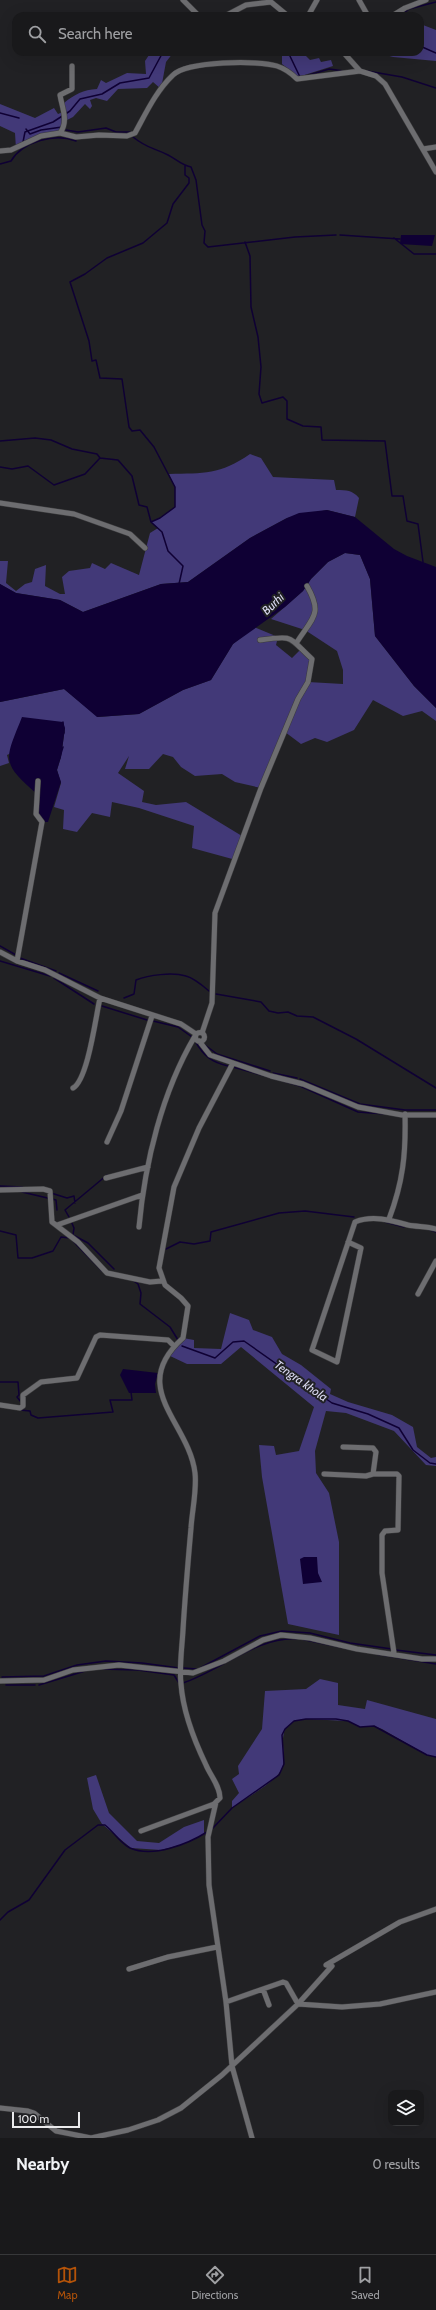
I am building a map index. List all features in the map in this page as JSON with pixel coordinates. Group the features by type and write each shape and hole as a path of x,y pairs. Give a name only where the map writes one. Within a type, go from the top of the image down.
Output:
{"street":[{"path":"183,0 195,12"},
{"path":"310,12 317,0"},
{"path":"359,0 366,12"},
{"path":"398,12 426,0"},
{"path":"233,12 246,5 272,2 283,12"},
{"path":"346,56 360,71"},
{"path":"0,151 11,150 41,136 60,133 76,137 99,135 127,136 135,133 156,94 174,74 186,69 217,64 249,62 276,66 290,71 298,80 360,71 376,76 385,84 436,172"},
{"path":"60,133 65,127 65,116 60,95 72,89 72,66"},
{"path":"423,149 436,147"},
{"path":"0,503 74,514 130,534 145,548"},
{"path":"297,642 316,613 316,604 307,586"},
{"path":"199,1041 204,1038 202,1033 212,1003 215,913 261,788 298,699 308,682 312,658 297,642 284,636 260,640"},
{"path":"17,961 42,822 36,814 38,781"},
{"path":"0,952 17,961 45,970 100,998 152,1016 181,1024 195,1035 210,1055 271,1076 303,1084 358,1107 384,1113 436,1115"},
{"path":"73,1088 77,1086 85,1069 100,998"},
{"path":"107,1142 121,1111 152,1016"},
{"path":"139,1227 142,1195 148,1167 170,1091 195,1035 202,1033"},
{"path":"141,1831 216,1802 220,1798 219,1792 194,1736 184,1704 181,1683 186,1578 195,1475 192,1455 171,1418 159,1383 161,1366 174,1346 183,1338 188,1306 162,1281 159,1268 174,1187 199,1128 233,1063"},
{"path":"389,1219 401,1185 406,1153 405,1114"},
{"path":"106,1178 148,1167"},
{"path":"0,1190 43,1189 50,1191 51,1218 57,1225 78,1242 107,1273 150,1282 162,1281"},
{"path":"57,1225 142,1195"},
{"path":"348,1242 360,1248 337,1362 312,1350 348,1242 355,1222 365,1218 389,1219 408,1225 436,1229"},
{"path":"418,1294 436,1261"},
{"path":"0,1405 20,1408 23,1406 23,1395 35,1385 79,1376 96,1337 100,1335 168,1340 174,1346"},
{"path":"343,1447 375,1450 373,1474"},
{"path":"324,1474 366,1476 373,1474 396,1474 399,1476 398,1530 385,1531 382,1535 382,1573 394,1653"},
{"path":"0,1681 44,1680 73,1670 119,1665 193,1673 224,1661 262,1640 281,1635 310,1638 357,1649 394,1653 422,1659 436,1659"},
{"path":"216,1802 208,1837 209,1885 226,2002 232,2066 252,2138"},
{"path":"0,2108 34,2113 48,2126 65,2136 97,2138 150,2122 182,2108 232,2066 298,2004 332,1966 326,1964 400,1922 436,1910"},
{"path":"129,1969 168,1957 217,1947"},
{"path":"226,2002 285,1982 298,2004"},
{"path":"263,1989 269,2004"},
{"path":"298,2004 342,2007 373,2005 436,1992"}],"shaded area":[{"path":"424,25 436,30 436,61 389,56 424,56"},
{"path":"148,56 171,56 166,62 161,89 153,82 147,88 118,89 107,101 96,98 90,100 92,106 90,109 85,104 73,117 65,121 60,133 41,136 16,149 15,133 0,126 0,104 35,118 54,108 58,114 65,111 64,103 79,93 97,89 101,80 106,83 127,73 146,74 145,61"},
{"path":"282,56 306,56 310,60 319,58 321,62 331,60 333,66 298,77 282,64"},
{"path":"250,454 261,458 273,477 334,480 336,490 349,491 354,493 359,498 355,517 327,510 287,518 250,538 188,582 161,584 83,612 60,600 16,593 0,584 0,561 8,561 6,583 16,591 25,584 32,582 35,569 46,565 45,586 60,594 65,594 62,577 69,571 90,568 92,563 105,569 111,563 139,575 150,533 158,528 151,522 160,518 175,507 175,487 169,474 211,472 230,466"},
{"path":"345,553 360,555 370,579 375,636 414,686 436,708 436,721 422,711 403,716 373,700 354,730 327,742 315,738 301,744 285,732 261,788 235,782 222,774 195,776 181,767 173,757 163,754 149,769 125,769 129,756 118,773 144,791 142,802 156,805 186,802 242,836 236,860 192,848 194,826 139,808 112,802 110,817 92,813 77,832 63,829 64,810 54,807 61,783 57,770 61,757 65,728 7,755 9,763 0,766 0,702 64,689 98,717 139,714 183,690 211,680 233,644 254,627 278,637 276,645 292,658 301,649 312,659 308,682 343,684 343,670 337,651 305,630 271,619 303,591 311,579 328,562"},
{"path":"230,1313 249,1320 253,1330 272,1337 282,1354 301,1365 331,1389 330,1394 348,1402 392,1415 413,1427 417,1447 431,1458 436,1457 436,1466 426,1465 394,1431 346,1413 326,1411 315,1451 316,1473 329,1493 339,1542 339,1635 288,1624 262,1477 259,1445 274,1446 276,1455 299,1451 314,1407 241,1347 221,1364 187,1364 168,1355 183,1338 194,1340 194,1348 221,1349"},
{"path":"320,1679 338,1683 338,1705 365,1709 367,1700 436,1719 436,1757 427,1755 382,1729 374,1726 360,1727 348,1721 306,1719 294,1721 285,1729 283,1743 284,1761 281,1771 269,1783 232,1808 232,1801 239,1793 232,1779 239,1774 238,1766 262,1729 265,1691 306,1689"},
{"path":"96,1775 109,1813 137,1841 159,1843 184,1827 204,1820 204,1834 184,1844 161,1850 131,1848 102,1824 93,1809 87,1778"}],"water":[{"path":"401,235 435,235 432,246 400,244"},
{"name":"Burhi","path":"327,510 355,517 394,549 407,556 436,567 436,708 414,686 375,636 370,579 360,555 345,553 328,562 311,579 303,591 285,607 233,644 211,680 183,690 139,714 97,717 64,689 0,702 0,584 16,593 60,600 83,612 161,584 188,582 250,538 287,518 299,513"},
{"path":"22,717 63,722 65,728 61,757 57,770 61,782 48,822 42,822 36,814 37,794 17,775 9,760 12,743"},
{"path":"123,1369 158,1373 155,1384 156,1393 129,1393 120,1375"},
{"path":"304,1557 317,1557 318,1573 322,1582 303,1584 300,1559"}],"waterway":[{"path":"405,12 409,9 436,2"},
{"path":"424,48 436,53"},
{"path":"23,142 25,132 53,122 70,111 80,99 102,94 120,83 149,78 161,56"},
{"path":"290,56 300,77"},
{"path":"309,75 329,69 344,71"},
{"path":"367,71 402,77 436,88"},
{"path":"0,113 19,118"},
{"path":"26,129 30,134 41,130 62,127"},
{"path":"66,130 78,132 106,128 116,132 130,132"},
{"path":"133,137 146,146 191,167 196,180 202,225 205,231 204,243 208,247 295,237 336,235"},
{"path":"0,164 11,161 23,148 40,140 59,138 76,141"},
{"path":"151,522 160,518 175,507 175,487 154,447 140,430 132,431 129,427 122,379 100,378 96,360 92,361 89,341 70,282 85,274 107,258 143,243 167,223 173,204 189,183 189,178 185,175 185,166"},
{"path":"340,235 400,239"},
{"path":"394,238 414,254 436,254"},
{"path":"245,242 250,256 251,307 258,337 261,367 259,394 262,403 283,397 287,401 287,419 303,426 321,427 322,440 385,441 392,496 403,496 407,521 418,524 423,562"},
{"path":"0,441 35,438 51,440 72,449 97,454 100,458"},
{"path":"0,467 12,469 28,466 54,485 85,474 100,458 118,460 132,476 139,505 147,507 151,522 162,532 168,551 183,566 179,584"},
{"path":"63,722 64,733"},
{"path":"59,760 63,747"},
{"path":"0,946 16,955"},
{"path":"20,958 56,971"},
{"path":"0,961 50,976"},
{"path":"59,973 98,991"},
{"path":"124,998 134,994 136,980 161,975 174,974 189,977 209,991"},
{"path":"54,978 94,1004"},
{"path":"216,994 261,1002 269,1011 278,1013 288,1012 297,1016 313,1017 356,1039 436,1088"},
{"path":"102,1006 147,1020"},
{"path":"153,1021 178,1027 192,1037"},
{"path":"195,1041 208,1058 217,1063 228,1066"},
{"path":"205,1045 217,1054 270,1071"},
{"path":"233,1067 300,1086 358,1112 385,1114"},
{"path":"273,1073 297,1078"},
{"path":"300,1079 360,1104 405,1110 436,1110"},
{"path":"69,1217 65,1210 107,1175"},
{"path":"0,1186 22,1187"},
{"path":"22,1192 56,1200 57,1210"},
{"path":"51,1193 67,1198 74,1196 75,1203"},
{"path":"166,1249 180,1242 194,1244 210,1241 211,1232 279,1213 305,1211 354,1217"},
{"path":"71,1221 74,1228 73,1235 88,1243 114,1269"},
{"path":"385,1222 404,1227"},
{"path":"430,1230 436,1232"},
{"path":"0,1231 16,1235 18,1258 32,1258 53,1251 61,1237 70,1238 102,1271"},
{"name":"Tengra khola","path":"132,1280 138,1284 141,1293 140,1304 170,1327 178,1340"},
{"name":"Tengra khola","path":"182,1346 215,1358 233,1342 244,1341 332,1403 368,1414 399,1428 413,1450 430,1463 436,1464"},
{"path":"0,1382 18,1382 19,1395 17,1397 21,1402"},
{"path":"20,1410 30,1411 31,1415 38,1418 113,1412 110,1400 132,1400 131,1392"},
{"path":"200,1668 260,1636 282,1631 310,1633 350,1643 392,1649"},
{"path":"183,1683 197,1678 254,1648 282,1640 297,1639"},
{"path":"301,1639 348,1649"},
{"path":"396,1650 436,1655"},
{"path":"375,1654 436,1664"},
{"path":"2,1677 44,1676 77,1665 106,1661 142,1663 179,1668"},
{"path":"183,1668 197,1669"},
{"path":"101,1669 138,1670 174,1675 179,1683"},
{"path":"39,1685 85,1671"},
{"path":"6,1685 35,1685"},
{"path":"212,1829 232,1808 279,1775 284,1764 282,1735 285,1729 294,1721 306,1719 336,1719 348,1721 360,1727 374,1726 427,1755 436,1757"},
{"path":"0,1920 8,1912 29,1900 65,1850 98,1825 105,1825 123,1843 130,1848 139,1851 170,1848 190,1841 207,1832"}]}
